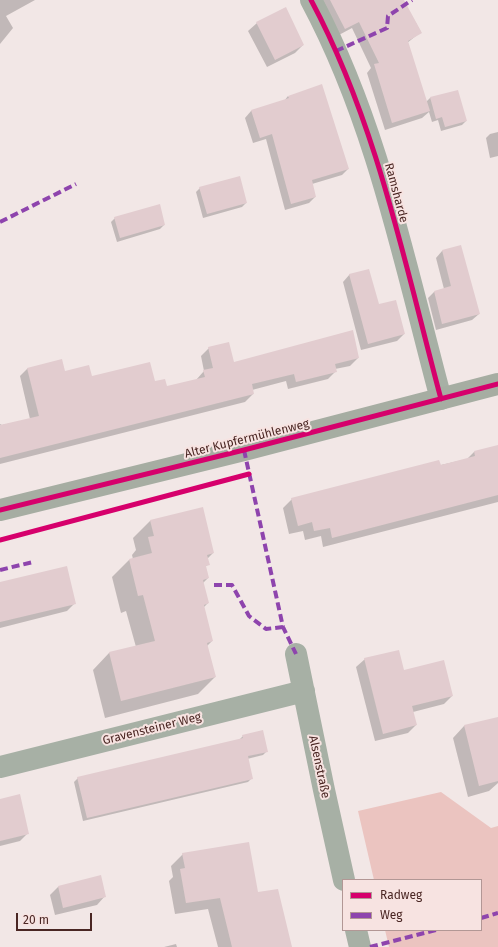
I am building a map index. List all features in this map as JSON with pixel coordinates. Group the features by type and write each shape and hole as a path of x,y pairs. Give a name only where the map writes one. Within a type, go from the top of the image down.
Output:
{"street":[{"name":"Ramsharde","path":"311,0 343,65 376,155 441,399"},
{"name":"Alter Kupfermühlenweg","path":"0,510 244,450 498,384"},
{"name":"Alsenstraße","path":"296,654 344,879"},
{"name":"Gravensteiner Weg","path":"0,767 304,691"},
{"path":"356,931 360,947"}],"shaded area":[{"path":"441,792 491,828 498,826 498,947 389,947 385,931 482,931 482,879 374,879 358,811"}],"building":[{"path":"330,0 404,0 422,33 408,41 430,111 392,123 374,64 379,63 359,22 345,29"},
{"path":"286,7 304,45 275,60 256,22"},
{"path":"322,84 349,169 312,180 316,197 291,204 272,134 260,138 251,110 289,98 288,96"},
{"path":"458,90 467,121 445,127 442,117 436,119 430,97"},
{"path":"240,176 247,203 207,214 199,187"},
{"path":"160,204 165,225 120,238 114,217"},
{"path":"461,245 480,314 442,324 434,291 451,286 442,250"},
{"path":"369,269 379,304 396,300 405,334 368,344 349,274"},
{"path":"353,330 359,358 335,364 337,372 296,382 294,374 252,384 254,394 0,458 0,425 39,416 27,368 62,359 65,371 89,365 92,376 150,362 155,381 165,379 167,386 205,377 203,370 213,368 208,347 229,342 234,362"},
{"path":"498,445 498,495 332,538 330,528 314,531 312,522 298,526 291,498 439,460 441,465 475,456 474,451"},
{"path":"203,507 214,553 207,555 210,565 206,566 209,578 203,580 209,603 204,605 213,641 207,643 216,677 121,701 109,652 155,641 143,595 138,596 129,559 152,553 148,537 154,536 150,520"},
{"path":"67,566 76,604 0,622 0,582"},
{"path":"399,650 404,670 444,660 453,696 412,706 417,725 383,734 364,658"},
{"path":"498,717 498,781 479,786 464,725"},
{"path":"263,730 268,752 248,756 253,779 87,818 77,777 243,738 242,735"},
{"path":"20,794 29,834 0,841 0,799"},
{"path":"249,842 258,892 278,889 292,947 232,947 220,898 186,903 180,869 185,868 182,853"},
{"path":"101,875 106,897 63,908 58,886"}],"marked path":[{"path":"336,51 387,28 388,16 412,0"},
{"path":"0,222 76,184"},
{"path":"244,450 283,627 296,654"},
{"path":"0,570 33,562"},
{"path":"214,585 232,585 249,616 266,629 283,627"},
{"path":"482,918 498,913"},
{"path":"370,947 432,931"}],"cycle path":[{"path":"311,0 334,47 354,95 372,145 401,246 441,399"},
{"path":"0,510 244,450 498,384"},
{"path":"0,540 249,474"}]}
